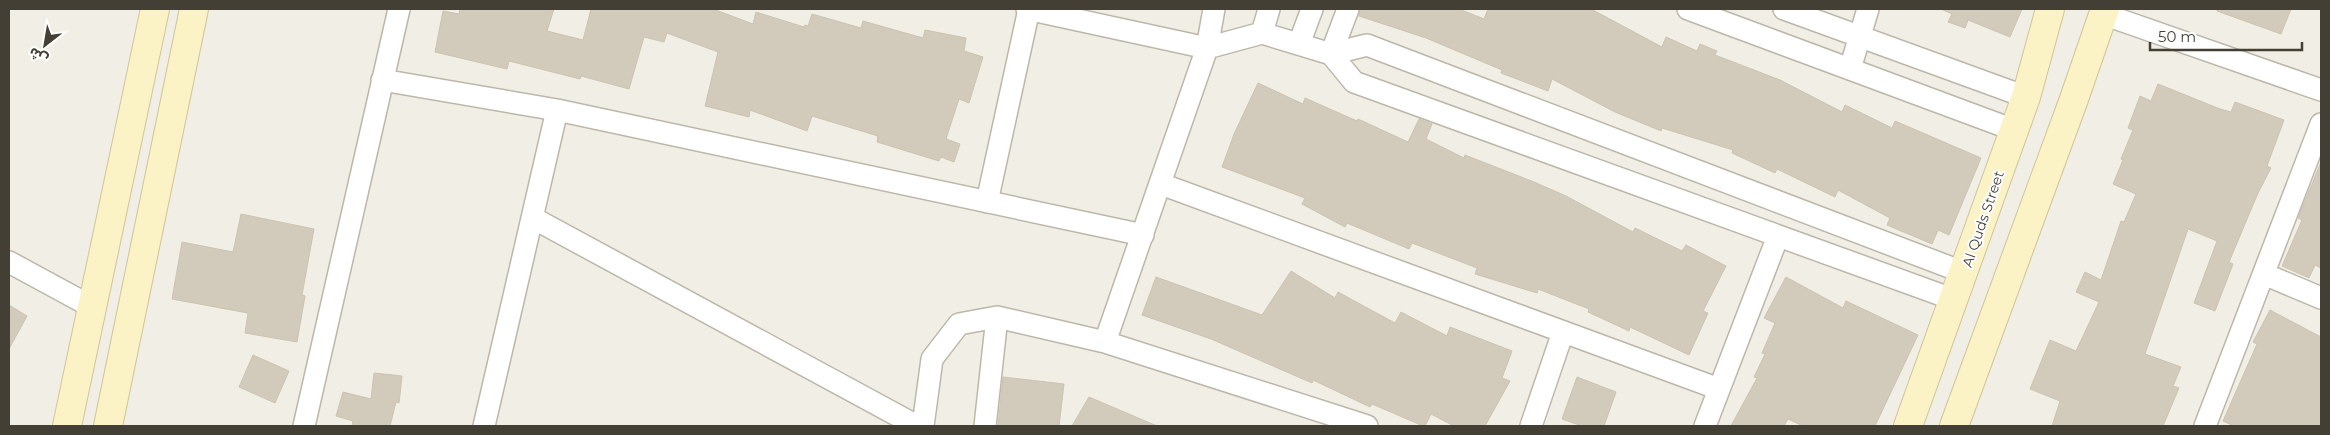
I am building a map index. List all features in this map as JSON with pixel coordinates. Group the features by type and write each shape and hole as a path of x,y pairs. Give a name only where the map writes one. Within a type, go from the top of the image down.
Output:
{"main road":[{"path":"67,426 154,9"},
{"path":"108,426 194,9"},
{"name":"Al Quds Street","path":"1908,426 1965,273 2026,97 2050,9"},
{"path":"1954,426 2071,108 2104,11"}],"street":[{"path":"304,426 398,9"},
{"path":"987,202 1028,9 1207,48 1262,33 1331,54 1367,45 1965,273"},
{"path":"1105,342 1207,48 1214,9"},
{"path":"1262,33 1269,9"},
{"path":"1299,44 1312,9"},
{"path":"1331,54 1348,9"},
{"path":"1688,9 2014,130"},
{"path":"1784,9 2026,97"},
{"path":"1850,69 1868,9"},
{"path":"2104,11 2321,90"},
{"path":"1331,54 1354,82 1955,300"},
{"path":"382,80 557,110 1143,235"},
{"path":"488,425 557,110"},
{"path":"2205,426 2321,124"},
{"path":"1161,184 1719,389"},
{"path":"533,218 917,426"},
{"path":"1705,426 1778,236"},
{"path":"9,262 92,307"},
{"path":"2264,274 2321,298"},
{"path":"985,426 997,317"},
{"path":"923,426 932,359 959,324 997,317 1105,342 1362,425"},
{"path":"1531,426 1563,332"}],"building":[{"path":"460,9 554,9 547,31 583,40 591,9 713,9 753,24 756,12 804,27 805,25 808,26 812,14 861,28 863,21 923,38 925,30 966,38 964,51 983,57 969,103 959,99 946,139 960,144 954,162 941,157 939,161 877,142 878,136 812,116 807,131 750,110 749,117 705,106 718,52 667,33 664,42 644,37 629,89 581,76 580,79 509,61 507,69 435,52 443,11 459,14"},
{"path":"1360,9 1459,9 1484,19 1488,9 1591,9 1662,47 1666,37 1697,51 1700,44 1717,51 1715,55 1780,80 1842,112 1845,105 1892,128 1895,121 1981,158 1949,235 1938,230 1932,244 1887,225 1890,218 1838,190 1835,197 1777,169 1775,173 1732,153 1733,150 1662,128 1661,131 1615,112 1552,79 1548,91 1501,73 1502,70 1426,38 1359,16"},
{"path":"1941,9 2022,9 2010,37 1968,20 1965,28 1948,22 1952,14"},
{"path":"2218,9 2291,9 2281,34 2217,11"},
{"path":"1258,83 1303,104 1305,98 1357,121 1358,119 1408,142 1419,119 1432,124 1426,139 1464,158 1465,155 1534,182 1566,196 1633,232 1635,228 1682,251 1686,245 1726,266 1703,311 1708,313 1689,355 1630,327 1629,331 1588,312 1589,309 1538,289 1537,293 1475,274 1477,268 1412,243 1409,249 1347,223 1345,227 1302,204 1305,198 1222,167 1234,134"},
{"path":"2158,84 2220,109 2231,112 2235,102 2284,120 2267,166 2271,168 2258,193 2229,262 2233,264 2215,311 2194,303 2217,241 2188,229 2145,354 2181,367 2173,386 2179,388 2163,426 2052,426 2060,401 2030,389 2050,340 2076,351 2099,302 2076,292 2085,272 2101,280 2121,221 2124,222 2136,194 2113,184 2133,130 2128,128 2140,96 2151,101"},
{"path":"2321,162 2321,268 2315,265 2309,278 2282,266 2302,220 2298,218"},
{"path":"241,214 314,229 302,295 305,296 297,342 245,333 248,313 172,299 182,242 233,252"},
{"path":"1291,271 1335,298 1338,292 1395,323 1401,312 1447,336 1450,327 1512,351 1502,378 1510,381 1485,426 1454,426 1431,414 1425,426 1423,426 1372,404 1370,407 1313,380 1312,383 1211,339 1142,315 1156,277 1262,315"},
{"path":"1786,277 1843,308 1846,301 1918,335 1875,426 1803,426 1788,419 1784,426 1731,426 1757,378 1754,377 1765,354 1762,353 1775,323 1764,318"},
{"path":"9,305 27,316 9,349"},
{"path":"2270,310 2321,337 2321,426 2234,426 2223,421 2257,344 2253,342"},
{"path":"253,355 289,371 275,403 239,387"},
{"path":"374,373 402,376 399,403 396,402 390,426 352,426 353,421 336,416 343,392 371,399"},
{"path":"1003,377 1064,384 1059,426 998,426"},
{"path":"1577,377 1616,392 1604,426 1582,426 1562,419"},
{"path":"1089,397 1157,426 1072,426"}]}
